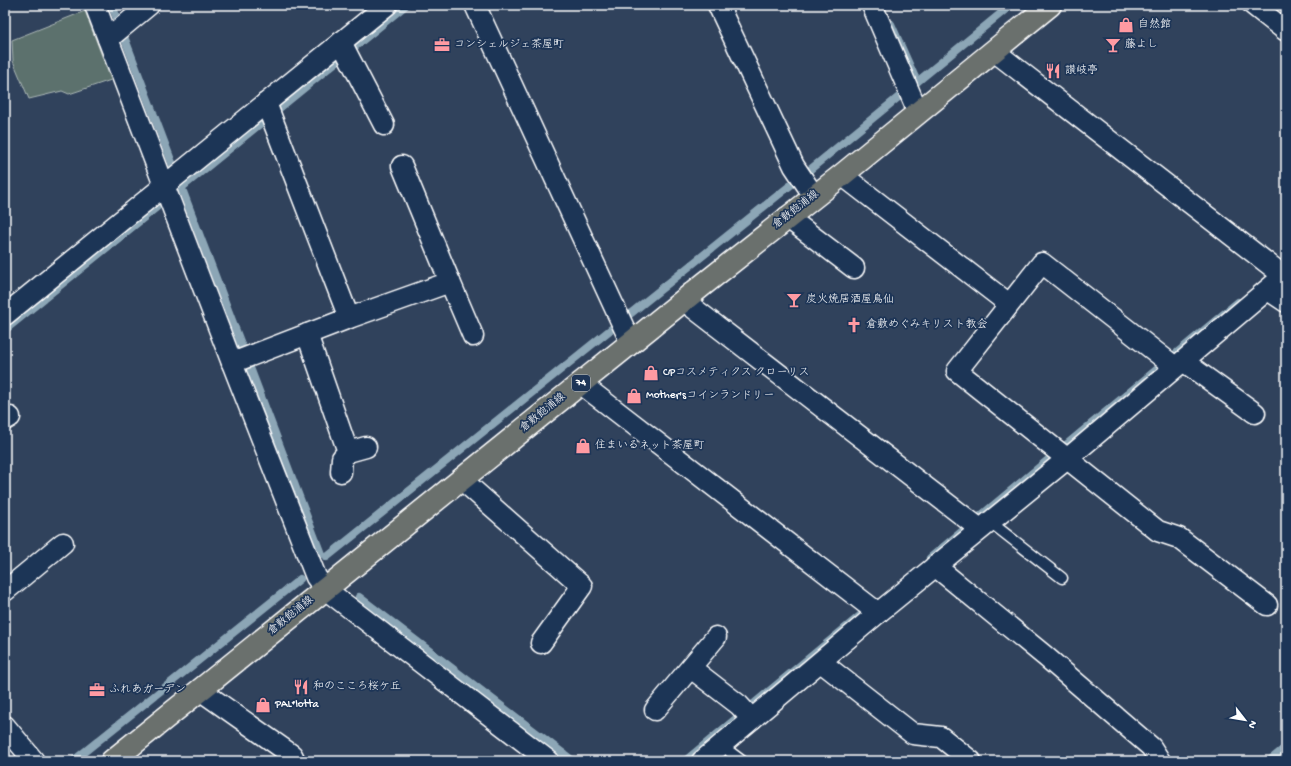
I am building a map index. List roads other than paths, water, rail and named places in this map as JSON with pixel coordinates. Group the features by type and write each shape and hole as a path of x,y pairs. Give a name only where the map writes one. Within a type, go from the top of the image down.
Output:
{"main road":[{"name":"倉敷飽浦線","path":"112,761 580,383 624,328 683,300 788,217 805,182 842,175 912,96 994,52 1050,5"}],"street":[{"path":"95,5 172,179 240,359 314,573 325,589 549,761"},
{"path":"110,37 149,5"},
{"path":"5,315 172,179 269,112 346,51 387,5"},
{"path":"476,5 624,328"},
{"path":"718,5 805,182"},
{"path":"872,5 912,96"},
{"path":"1253,5 1286,31"},
{"path":"346,51 384,125"},
{"path":"702,761 723,744 747,713 821,662 872,608 935,566 977,524 1061,454 1173,362 1268,290 1280,273 994,52"},
{"path":"269,112 349,318"},
{"path":"402,166 473,336"},
{"path":"842,175 1009,304"},
{"path":"788,217 854,268"},
{"path":"1255,413 1173,362 1042,263 957,371 1158,530 1178,538 1266,605"},
{"path":"240,359 450,282"},
{"path":"1268,290 1286,302"},
{"path":"683,300 977,524"},
{"path":"307,334 357,449 342,458 341,472"},
{"path":"580,383 872,608"},
{"path":"461,479 582,586 541,644"},
{"path":"5,591 64,543"},
{"path":"935,566 1045,656 1151,747 1160,761"},
{"path":"655,710 716,637"},
{"path":"821,662 913,734 941,737 971,761"},
{"path":"691,668 747,713"},
{"path":"200,690 292,755 295,761"},
{"path":"5,726 34,761"}],"lane":[{"path":"977,524 1062,578"},
{"path":"723,744 730,752 742,761"}],"waterway":[{"path":"112,5 321,554"},
{"path":"180,189 406,5"},
{"path":"327,557 812,168 1011,5"},
{"path":"891,24 917,82"},
{"path":"5,330 157,207"},
{"path":"930,558 1238,302"},
{"path":"73,761 300,579"},
{"path":"359,597 573,761"},
{"path":"685,761 867,610"},
{"path":"1269,761 1286,747"}],"place":[{"name":"自然館","path":"1126,25"},
{"name":"コンシェルジェ茶屋町","path":"442,45"},
{"name":"藤よし","path":"1113,45"},
{"name":"讃岐亭","path":"1053,71"},
{"name":"炭火焼居酒屋鳥仙","path":"794,300"},
{"name":"倉敷めぐみキリスト教会","path":"854,325"},
{"name":"CPコスメティクス クローリス","path":"651,373"},
{"name":"Mother'sコインランドリー","path":"634,396"},
{"name":"住まいるネット茶屋町","path":"583,446"},
{"name":"和のこころ桜ケ丘","path":"301,687"},
{"name":"ふれあガーデン","path":"97,690"},
{"name":"PAL*lotta","path":"263,705"}]}
